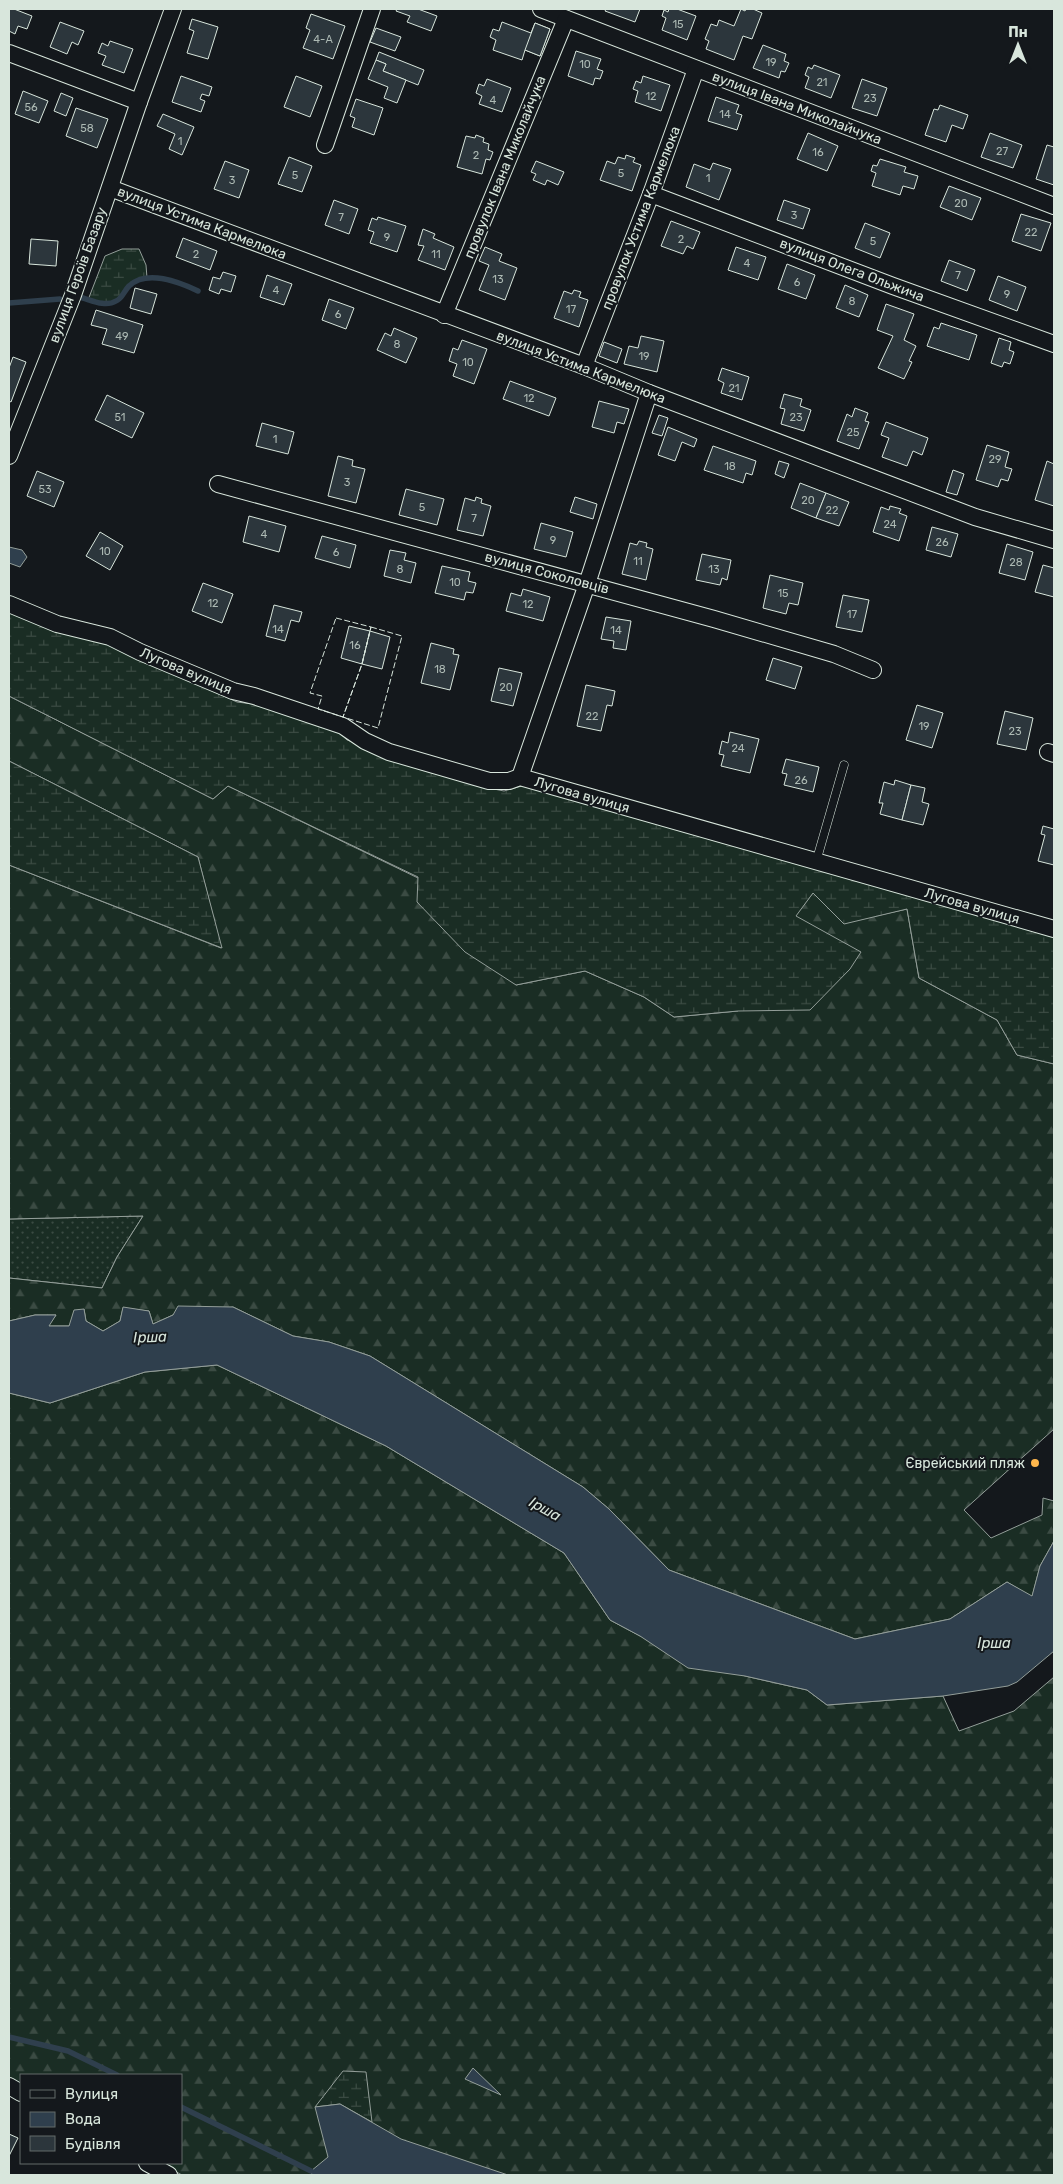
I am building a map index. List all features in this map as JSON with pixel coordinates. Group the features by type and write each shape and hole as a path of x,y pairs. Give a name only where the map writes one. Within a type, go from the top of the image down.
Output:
{"street":[{"name":"вулиця Героїв Базару","path":"9,456 74,295 138,102 173,9"},
{"path":"325,145 372,9"},
{"name":"вулиця Івана Миколайчука","path":"541,9 1054,206"},
{"name":"провулок Івана Миколайчука","path":"444,315 566,18"},
{"path":"9,53 138,102"},
{"name":"провулок Устима Кармелюка","path":"584,366 652,194 696,69"},
{"name":"вулиця Устима Кармелюка","path":"110,188 584,366 649,393 975,517 1054,540"},
{"name":"вулиця Олега Ольжича","path":"652,194 893,286 1054,344"},
{"path":"520,777 587,584 649,393"},
{"name":"вулиця Соколовців","path":"218,484 587,584 834,654 873,670"},
{"name":"Лугова вулиця","path":"9,604 57,624 110,636 140,652 233,691 254,696 343,726 365,741 390,752 489,781 509,781 520,777 1054,929"},
{"path":"9,2086 20,2092"},
{"path":"149,2164 169,2175"}],"lane":[{"path":"816,862 844,765"}],"green space":[{"path":"122,249 139,249 146,265 147,278 130,285 117,301 105,304 88,300 105,256"},
{"path":"9,607 103,641 237,702 284,708 334,728 347,740 462,777 473,785 504,791 536,782 1054,936 1054,1064 1017,1055 997,1020 919,978 907,909 844,924 813,893 796,916 861,952 850,969 810,1010 738,1011 674,1017 644,997 585,971 516,985 465,952 417,902 418,877 228,786 213,799 9,696"},
{"path":"9,696 213,799 228,786 418,878 516,985 585,971 644,997 674,1017 738,1011 795,916 813,893 844,923 907,909 919,978 997,1020 1017,1055 1054,1064 1054,1429 964,1510 991,1538 1042,1515 1043,1498 1054,1501 1054,1541 1040,1566 1032,1597 1007,1582 950,1619 855,1639 669,1570 609,1509 583,1487 370,1356 329,1342 293,1336 233,1307 173,1315 153,1324 149,1311 123,1308 120,1321 103,1331 86,1321 84,1309 69,1326 48,1326 56,1315 35,1315 9,1321 9,1278 102,1288 117,1257 143,1216 9,1219 9,865 221,948 198,857 9,761"},
{"path":"9,761 198,857 222,948 9,865"},
{"path":"143,1216 117,1257 102,1288 9,1278 9,1219"},
{"path":"217,1365 386,1446 564,1553 610,1620 640,1636 745,1676 807,1690 827,1705 943,1696 959,1731 1014,1711 1054,1677 1054,2175 182,2175 161,2164 182,2164 182,2074 20,2074 20,2088 9,2082 9,1393 50,1403 145,1372"},
{"path":"343,2071 366,2072 372,2122 340,2104 315,2107"}],"water":[{"path":"9,547 22,550 27,557 20,567 9,563"},
{"name":"Ірша","path":"178,1306 233,1307 293,1336 329,1342 370,1356 583,1487 609,1509 669,1570 855,1639 950,1619 1007,1582 1032,1596 1040,1566 1054,1541 1054,1651 1017,1682 1008,1686 943,1696 827,1705 807,1690 745,1676 688,1668 640,1636 610,1620 564,1553 386,1446 217,1365 145,1372 50,1403 9,1393 9,1321 35,1315 56,1315 49,1326 69,1326 74,1310 84,1309 86,1321 103,1331 120,1321 123,1307 149,1311 153,1324 173,1315"},
{"path":"473,2068 501,2095 465,2079"},
{"path":"340,2104 401,2139 508,2175 312,2175 311,2171 328,2157 315,2107"}],"building":[{"path":"9,9 32,16 27,29 18,26 15,34 9,31"},
{"path":"397,9 418,9 437,16 431,31 407,22 410,16 396,11"},
{"path":"606,9 640,9 635,22 605,11"},
{"path":"669,9 677,9 696,16 687,40 662,30 666,18 662,16 664,10 668,12"},
{"path":"741,9 745,11 746,9 753,9 762,13 752,39 743,36 734,60 706,49 709,41 705,39 711,24 717,26 719,20 734,26"},
{"path":"311,14 345,26 333,59 303,48 310,30 306,28"},
{"path":"192,19 218,27 208,59 187,53 194,31 189,29"},
{"path":"60,22 84,31 78,45 72,42 67,54 50,47"},
{"path":"502,22 531,33 535,23 550,29 540,56 525,50 522,60 493,50 496,40 490,37 493,29 499,31"},
{"path":"535,23 550,29 540,56 525,50"},
{"path":"376,28 401,37 395,51 370,42"},
{"path":"110,41 133,49 124,73 102,65 106,56 98,53 102,43 108,46"},
{"path":"763,45 786,54 784,61 789,63 785,72 781,71 779,78 753,68"},
{"path":"576,51 601,59 597,69 603,71 600,79 595,78 593,85 568,76"},
{"path":"379,52 424,70 418,85 383,71 386,64 376,60"},
{"path":"376,60 386,64 383,71 406,80 397,103 384,98 388,87 368,79"},
{"path":"814,65 840,75 831,98 805,88 809,77 805,75 808,67 812,69"},
{"path":"181,76 212,87 209,96 202,94 200,99 205,101 201,112 172,102"},
{"path":"296,76 322,86 310,117 284,107"},
{"path":"643,76 670,85 661,111 635,102 638,91 633,89 636,81 641,83"},
{"path":"487,79 511,88 502,112 479,104 482,96 476,93 479,84 484,86"},
{"path":"862,79 887,88 877,116 852,108"},
{"path":"23,91 48,101 39,123 15,114"},
{"path":"61,93 73,98 66,116 54,111"},
{"path":"716,97 739,105 736,113 742,115 737,130 708,121"},
{"path":"356,99 383,108 374,135 352,127 355,118 350,116"},
{"path":"940,105 968,115 963,129 952,125 946,142 925,135 934,109 938,110"},
{"path":"76,108 108,119 97,148 66,136"},
{"path":"163,114 194,127 182,155 169,149 175,134 157,126"},
{"path":"808,133 838,146 827,171 797,159"},
{"path":"990,133 1022,145 1013,168 981,157"},
{"path":"476,135 484,138 483,142 489,144 488,150 493,152 490,160 486,159 482,174 457,167 466,136 475,138"},
{"path":"1047,145 1054,147 1054,185 1036,179"},
{"path":"626,155 635,158 633,162 641,165 632,191 600,180 607,161 615,164 618,157 625,159"},
{"path":"289,157 312,166 302,192 278,184"},
{"path":"880,159 906,167 904,172 918,176 914,189 903,186 900,195 872,186 876,173 871,171 873,165 877,166"},
{"path":"225,161 249,170 239,198 214,189"},
{"path":"536,161 564,172 558,185 547,180 545,185 533,180 536,174 531,172"},
{"path":"713,163 731,169 719,200 686,187 694,164 710,170"},
{"path":"949,186 981,198 972,220 940,207"},
{"path":"334,200 358,209 349,234 325,225"},
{"path":"784,200 810,209 803,229 777,220"},
{"path":"1021,214 1051,223 1041,251 1012,241"},
{"path":"378,217 406,226 397,252 370,243 374,232 368,230 372,218 377,220"},
{"path":"671,221 700,232 693,249 687,246 683,254 661,246"},
{"path":"865,223 890,233 880,258 855,248"},
{"path":"423,229 435,234 433,238 454,247 445,270 418,260 424,246 418,245"},
{"path":"183,238 217,251 210,270 176,257"},
{"path":"31,239 58,241 56,266 29,264"},
{"path":"485,247 502,254 499,261 517,268 505,300 479,290 489,265 479,261"},
{"path":"736,247 766,257 758,280 728,270"},
{"path":"949,260 975,270 967,291 941,281"},
{"path":"787,264 815,275 806,299 778,289"},
{"path":"223,272 236,276 231,292 221,289 219,294 209,290 213,277 220,279"},
{"path":"267,275 292,284 284,305 260,297"},
{"path":"998,276 1026,287 1017,311 989,300"},
{"path":"845,285 868,295 859,317 836,308"},
{"path":"135,288 157,294 151,314 130,308"},
{"path":"574,290 581,292 579,297 588,300 579,327 554,318 564,291 572,294"},
{"path":"329,299 354,308 346,329 322,320"},
{"path":"886,304 914,314 904,340 916,346 909,361 912,362 904,379 878,368 893,336 877,330"},
{"path":"96,310 143,325 134,353 102,344 107,329 91,325"},
{"path":"941,323 977,335 969,360 927,346 934,327 939,329"},
{"path":"394,328 417,338 406,363 377,350 385,333 391,336"},
{"path":"641,336 664,341 657,372 624,364 629,346 638,348"},
{"path":"999,338 1011,342 1009,350 1014,352 1010,364 1004,362 1002,367 991,363"},
{"path":"462,340 487,349 474,384 453,376 457,364 449,361 453,348 458,350"},
{"path":"604,342 622,349 617,363 599,356"},
{"path":"13,357 26,362 11,402 9,401 9,368"},
{"path":"722,368 749,377 742,400 721,393 724,383 718,380"},
{"path":"510,381 556,398 549,416 503,399"},
{"path":"784,394 802,399 800,406 811,410 804,431 781,424 785,409 780,408"},
{"path":"107,395 144,413 132,438 95,420"},
{"path":"599,401 629,409 624,424 617,422 614,433 592,427"},
{"path":"855,408 868,413 865,421 869,422 859,449 837,441 847,414 852,417"},
{"path":"659,415 668,418 662,436 652,433"},
{"path":"886,422 928,438 922,455 913,451 907,466 882,457 889,438 881,435"},
{"path":"262,423 294,432 288,454 256,446"},
{"path":"668,427 697,439 694,447 682,442 675,461 658,455"},
{"path":"987,445 1009,452 1005,467 1012,469 1008,481 1001,479 998,487 976,480"},
{"path":"713,446 756,461 752,475 746,473 743,483 704,470"},
{"path":"338,456 353,460 352,466 365,469 356,503 328,496"},
{"path":"779,461 789,464 784,478 775,474"},
{"path":"1047,461 1054,464 1054,506 1035,500"},
{"path":"953,470 964,474 957,495 946,492"},
{"path":"37,471 64,482 54,507 27,496"},
{"path":"800,483 826,493 816,518 791,508"},
{"path":"406,489 444,499 437,525 399,515"},
{"path":"826,493 849,502 839,526 816,518"},
{"path":"476,497 482,499 481,503 491,506 483,536 457,530 465,498 475,501"},
{"path":"575,497 597,504 593,519 570,512"},
{"path":"890,506 901,509 899,513 907,516 899,541 873,532 881,507 889,510"},
{"path":"249,516 286,526 279,552 243,542"},
{"path":"541,523 573,532 566,557 534,549"},
{"path":"932,527 958,534 951,557 926,550"},
{"path":"100,532 123,546 110,570 86,556"},
{"path":"322,536 356,545 350,568 315,558"},
{"path":"639,541 647,543 646,547 653,549 646,580 622,574 630,543 637,545"},
{"path":"1007,544 1033,552 1025,580 999,573"},
{"path":"390,550 406,553 404,560 416,563 411,583 384,576"},
{"path":"702,554 731,560 727,580 722,578 720,585 696,580"},
{"path":"1043,565 1054,568 1054,597 1035,592"},
{"path":"442,566 470,572 468,581 476,583 473,593 466,592 464,600 435,593"},
{"path":"770,575 803,583 798,605 789,603 786,614 763,608"},
{"path":"203,583 233,594 222,623 192,611"},
{"path":"523,589 550,597 543,621 506,611 511,593 521,596"},
{"path":"843,595 869,600 862,632 836,627"},
{"path":"274,605 302,612 299,622 291,620 285,641 266,636"},
{"path":"606,617 631,621 626,650 613,648 614,641 601,639"},
{"path":"349,626 370,631 362,664 341,658"},
{"path":"370,631 390,637 382,669 362,664"},
{"path":"431,643 454,649 453,654 459,655 450,690 421,683"},
{"path":"773,658 802,667 795,689 766,680"},
{"path":"499,668 522,673 513,706 491,701"},
{"path":"586,685 615,691 612,706 607,705 601,731 577,726"},
{"path":"917,705 943,713 932,748 906,740"},
{"path":"1005,711 1033,718 1026,750 997,744"},
{"path":"730,732 759,739 750,773 721,766 724,755 719,754 722,741 728,743"},
{"path":"786,759 819,767 813,792 784,785 787,774 782,773"},
{"path":"895,780 911,785 902,820 880,814 883,803 879,803 884,782 894,785"},
{"path":"911,785 925,788 922,802 929,804 923,825 902,820"},
{"path":"1043,826 1054,829 1054,865 1038,861 1045,835 1041,834"},
{"path":"9,2134 18,2138 9,2156"}],"waterway":[{"path":"83,298 100,303 112,303 120,299 129,286 145,278 173,281 198,291"},
{"path":"9,303 60,299"},
{"path":"9,2037 68,2051 115,2074"},
{"path":"182,2107 311,2171"}],"fence":[{"path":"336,618 371,627 362,664 343,717 318,709 322,696 310,693 336,618"},
{"path":"371,627 402,636 378,728 343,717 362,664 371,627"}],"place":[{"name":"Єврейський пляж","path":"1035,1463"}]}
